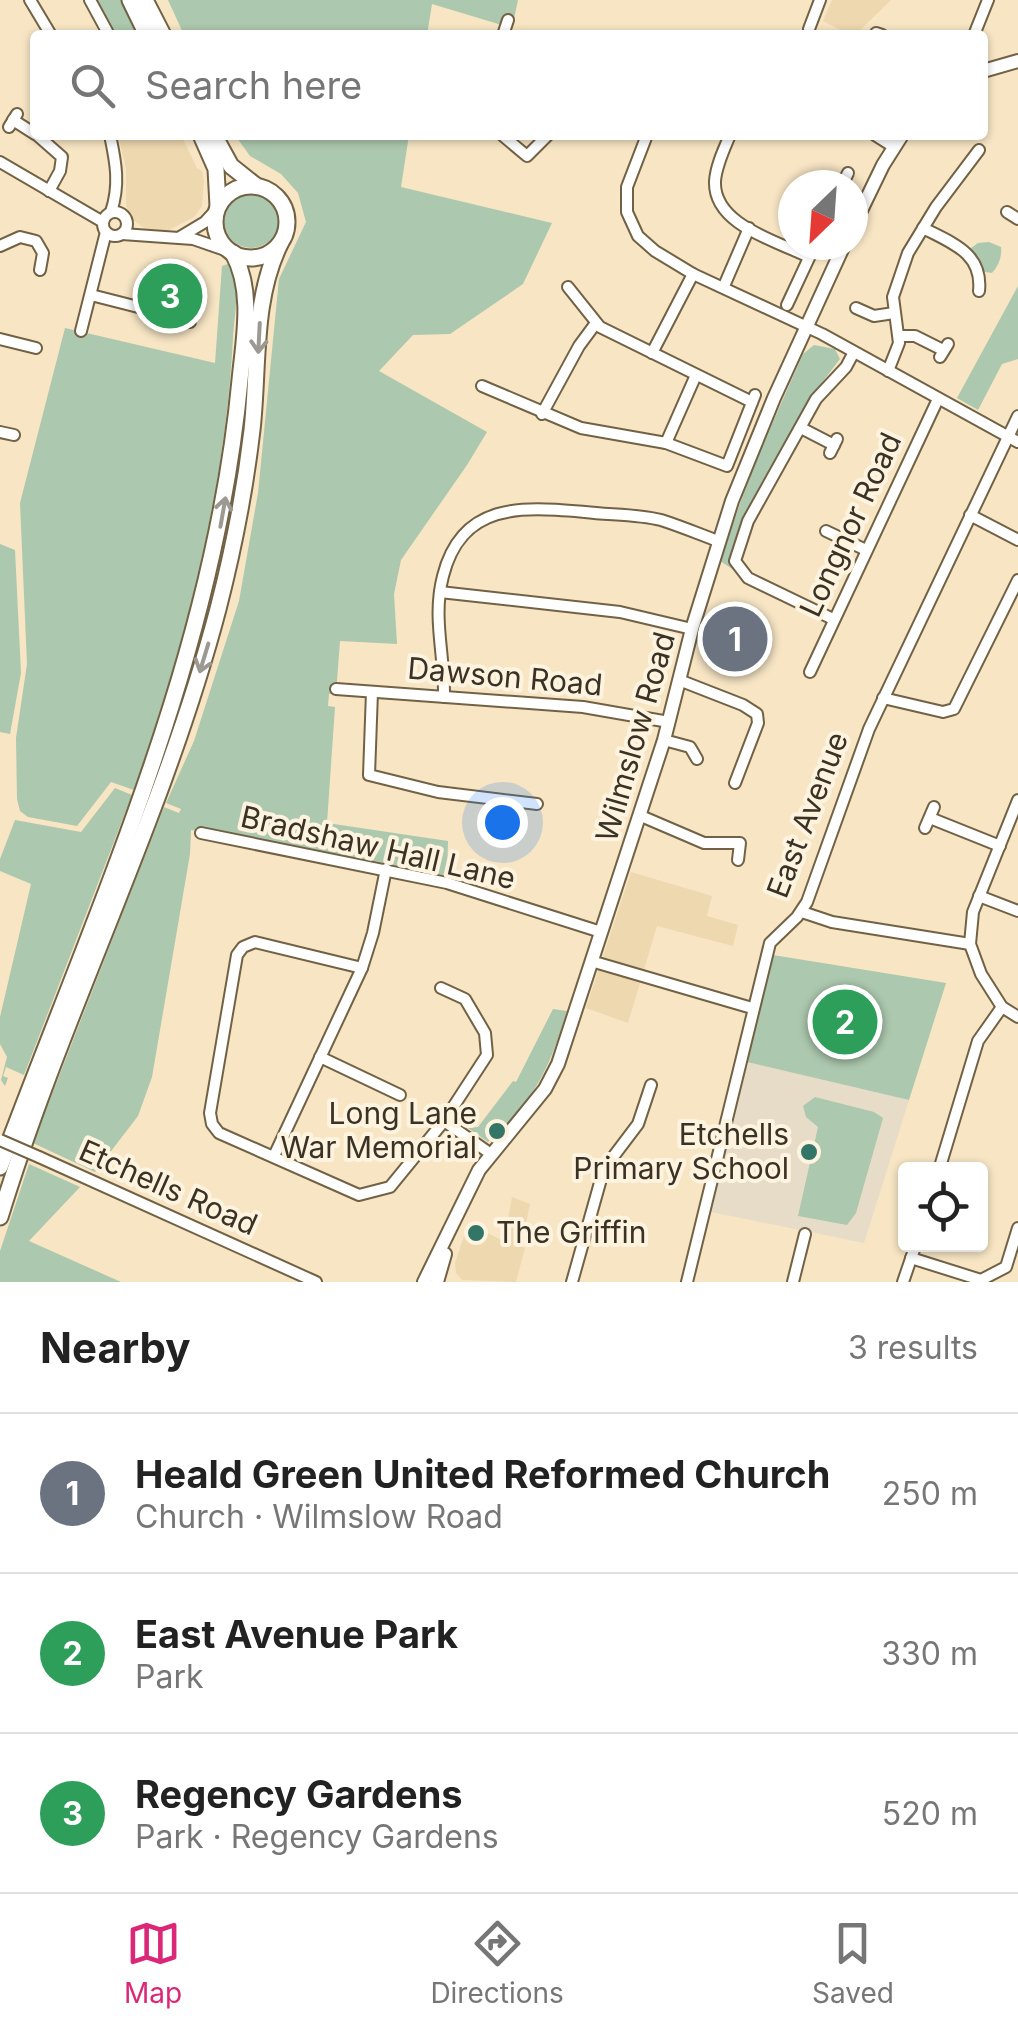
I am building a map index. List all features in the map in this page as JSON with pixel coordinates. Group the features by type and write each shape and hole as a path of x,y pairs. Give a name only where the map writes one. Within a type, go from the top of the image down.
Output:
{"highway":[{"path":"130,0 145,30"},
{"path":"145,0 160,30"},
{"path":"0,1167 158,752 203,601 228,486 242,363 244,284 231,252 216,232 216,169 203,140"},
{"path":"0,1217 184,720 209,642 243,490 258,365 262,291 287,222 284,207 275,194 256,186 231,166 217,140"},
{"path":"217,208 231,191 256,186"},
{"path":"231,252 243,258 260,257 280,244"}],"main road":[{"path":"988,70 1018,61"},
{"path":"868,198 898,141"},
{"name":"Wilmslow Road","path":"431,1281 472,1182 553,1075 641,816 718,541 740,481 837,260"}],"street":[{"path":"30,0 48,30"},
{"path":"90,0 106,30"},
{"path":"809,30 820,0"},
{"path":"976,30 988,0"},
{"path":"505,30 508,20"},
{"path":"13,120 30,130"},
{"path":"43,140 62,157 60,171 49,191"},
{"path":"81,332 94,271 112,227 118,166 111,140"},
{"path":"508,140 527,156 543,140"},
{"path":"646,140 627,187 626,212 638,236 655,251 692,274 806,326 1013,439"},
{"path":"728,140 715,176 716,192 726,213 749,228 778,239"},
{"path":"888,371 898,349 894,313 897,282 923,228 979,150"},
{"path":"2,166 112,227 146,236 179,238 231,252"},
{"path":"116,195 125,218 146,236"},
{"path":"179,238 205,222 217,208"},
{"path":"112,227 125,218"},
{"path":"112,227 125,218"},
{"path":"724,286 749,228"},
{"path":"923,228 967,251 978,271 979,291"},
{"path":"0,246 20,237 32,239 42,248 45,266"},
{"path":"787,305 808,260"},
{"path":"652,353 692,274"},
{"path":"482,386 581,428 666,443 727,466 754,399 596,323 568,287"},
{"path":"91,295 150,310 182,307 190,322"},
{"path":"856,308 874,316 894,313"},
{"path":"542,414 596,323"},
{"path":"899,336 915,336 944,350"},
{"path":"0,339 28,349"},
{"path":"833,619 748,578 736,565 735,555 748,521 800,428 823,389 846,367 854,352"},
{"path":"666,443 696,374"},
{"name":"Longnor Road","path":"810,672 938,399"},
{"name":"East Avenue","path":"687,1282 770,943 802,912 868,729 970,515 1013,439 1018,416"},
{"path":"800,428 834,446"},
{"path":"444,698 437,626 440,592 447,562 468,530 506,509 529,508 650,518 718,541"},
{"path":"970,515 1018,540"},
{"path":"826,531 866,550"},
{"path":"883,698 943,712 954,709 1018,580"},
{"path":"440,592 620,612 692,628"},
{"path":"679,680 743,704 757,714 758,723 735,784"},
{"name":"Dawson Road","path":"336,689 583,707 669,722"},
{"path":"372,692 369,774 438,792 537,804"},
{"path":"664,740 693,742 697,758"},
{"path":"1018,800 979,896 971,922 970,944 1002,1007 1018,1017"},
{"path":"641,816 704,843 740,843 738,860"},
{"path":"930,818 1000,846"},
{"name":"Bradshaw Hall Lane","path":"201,833 448,884 601,932"},
{"path":"274,1156 362,968 374,934 386,869"},
{"path":"979,896 1018,912"},
{"path":"802,912 832,922 970,944"},
{"path":"362,968 255,942 243,947 237,956 210,1113 219,1133 360,1195 390,1187 444,1122 486,1055 485,1033 465,998 441,988"},
{"path":"592,961 752,1008"},
{"path":"940,1162 978,1041 1002,1007"},
{"path":"320,1057 400,1095"},
{"path":"572,1282 601,1180 638,1124 651,1085"},
{"path":"444,1122 491,1154"},
{"name":"Etchells Road","path":"0,1140 316,1282"},
{"path":"912,1258 981,1280 1006,1267 1018,1228"},
{"path":"793,1282 805,1234"},
{"path":"903,1282 914,1252"}],"shaded area":[{"path":"832,0 891,0 860,30 841,30 823,21"},
{"path":"119,140 183,140 202,171 202,206 194,217 167,231 144,228 133,220 126,206 126,169"},
{"path":"631,872 712,896 707,916 738,925 733,946 657,926 628,1023 586,1008"},
{"name":"Etchells Primary School","path":"747,1062 909,1100 864,1243 711,1212"},
{"name":"The Griffin","path":"512,1197 530,1204 516,1282 462,1280 455,1263 468,1224 504,1241"}],"green space":[{"path":"95,0 123,0 138,30 111,30"},
{"path":"168,0 518,0 512,28 432,4 428,30 182,30"},
{"path":"239,140 408,140 401,187 552,223 523,284 450,334 413,335 379,371 487,432 401,560 394,594 397,644 340,641 336,694 329,694 328,706 335,707 327,823 448,841 447,876 191,830 152,1077 138,1116 95,1172 33,1143 164,807 179,813 181,809 166,803 194,741 239,601 258,493 279,279 306,222 298,193 281,174 250,156"},
{"path":"251,192 271,200 279,220 271,240 251,248 231,240 223,220 231,200"},
{"path":"978,243 1001,247 1000,261 992,273 978,271 967,251"},
{"path":"228,264 235,280 236,310 213,503 175,663 142,769 134,790 111,782 77,826 28,817 20,811 17,799 16,738 27,664 20,503 65,328 215,363 222,266"},
{"path":"1018,286 1018,359 1002,364 978,410 957,398"},
{"path":"814,345 835,349 840,359 814,393 742,523 732,557 737,572 720,561 753,467 803,354"},
{"path":"0,544 15,550 21,673 10,734 0,732"},
{"path":"115,788 132,795 24,1075 6,1067 5,1086 1,1080 7,1057 0,1044 0,1017 31,884 0,871 0,859 15,820 81,832"},
{"path":"773,955 946,983 909,1100 747,1062"},
{"path":"553,1009 567,1011 546,1067 518,1112 488,1142 468,1128 478,1127 516,1082"},
{"path":"815,1097 874,1112 883,1118 856,1213 847,1225 798,1216 818,1127 806,1117 803,1106"},
{"path":"29,1164 80,1187 29,1241 121,1282 0,1282 0,1251"}],"place":[{"name":"Regency Gardens","path":"170,296"},
{"name":"Heald Green United Reformed Church","path":"735,639"},
{"name":"East Avenue Park","path":"845,1022"},
{"name":"Long Lane War Memorial","path":"497,1131"},
{"name":"Etchells Primary School","path":"809,1152"},
{"name":"The Griffin","path":"476,1233"}]}
